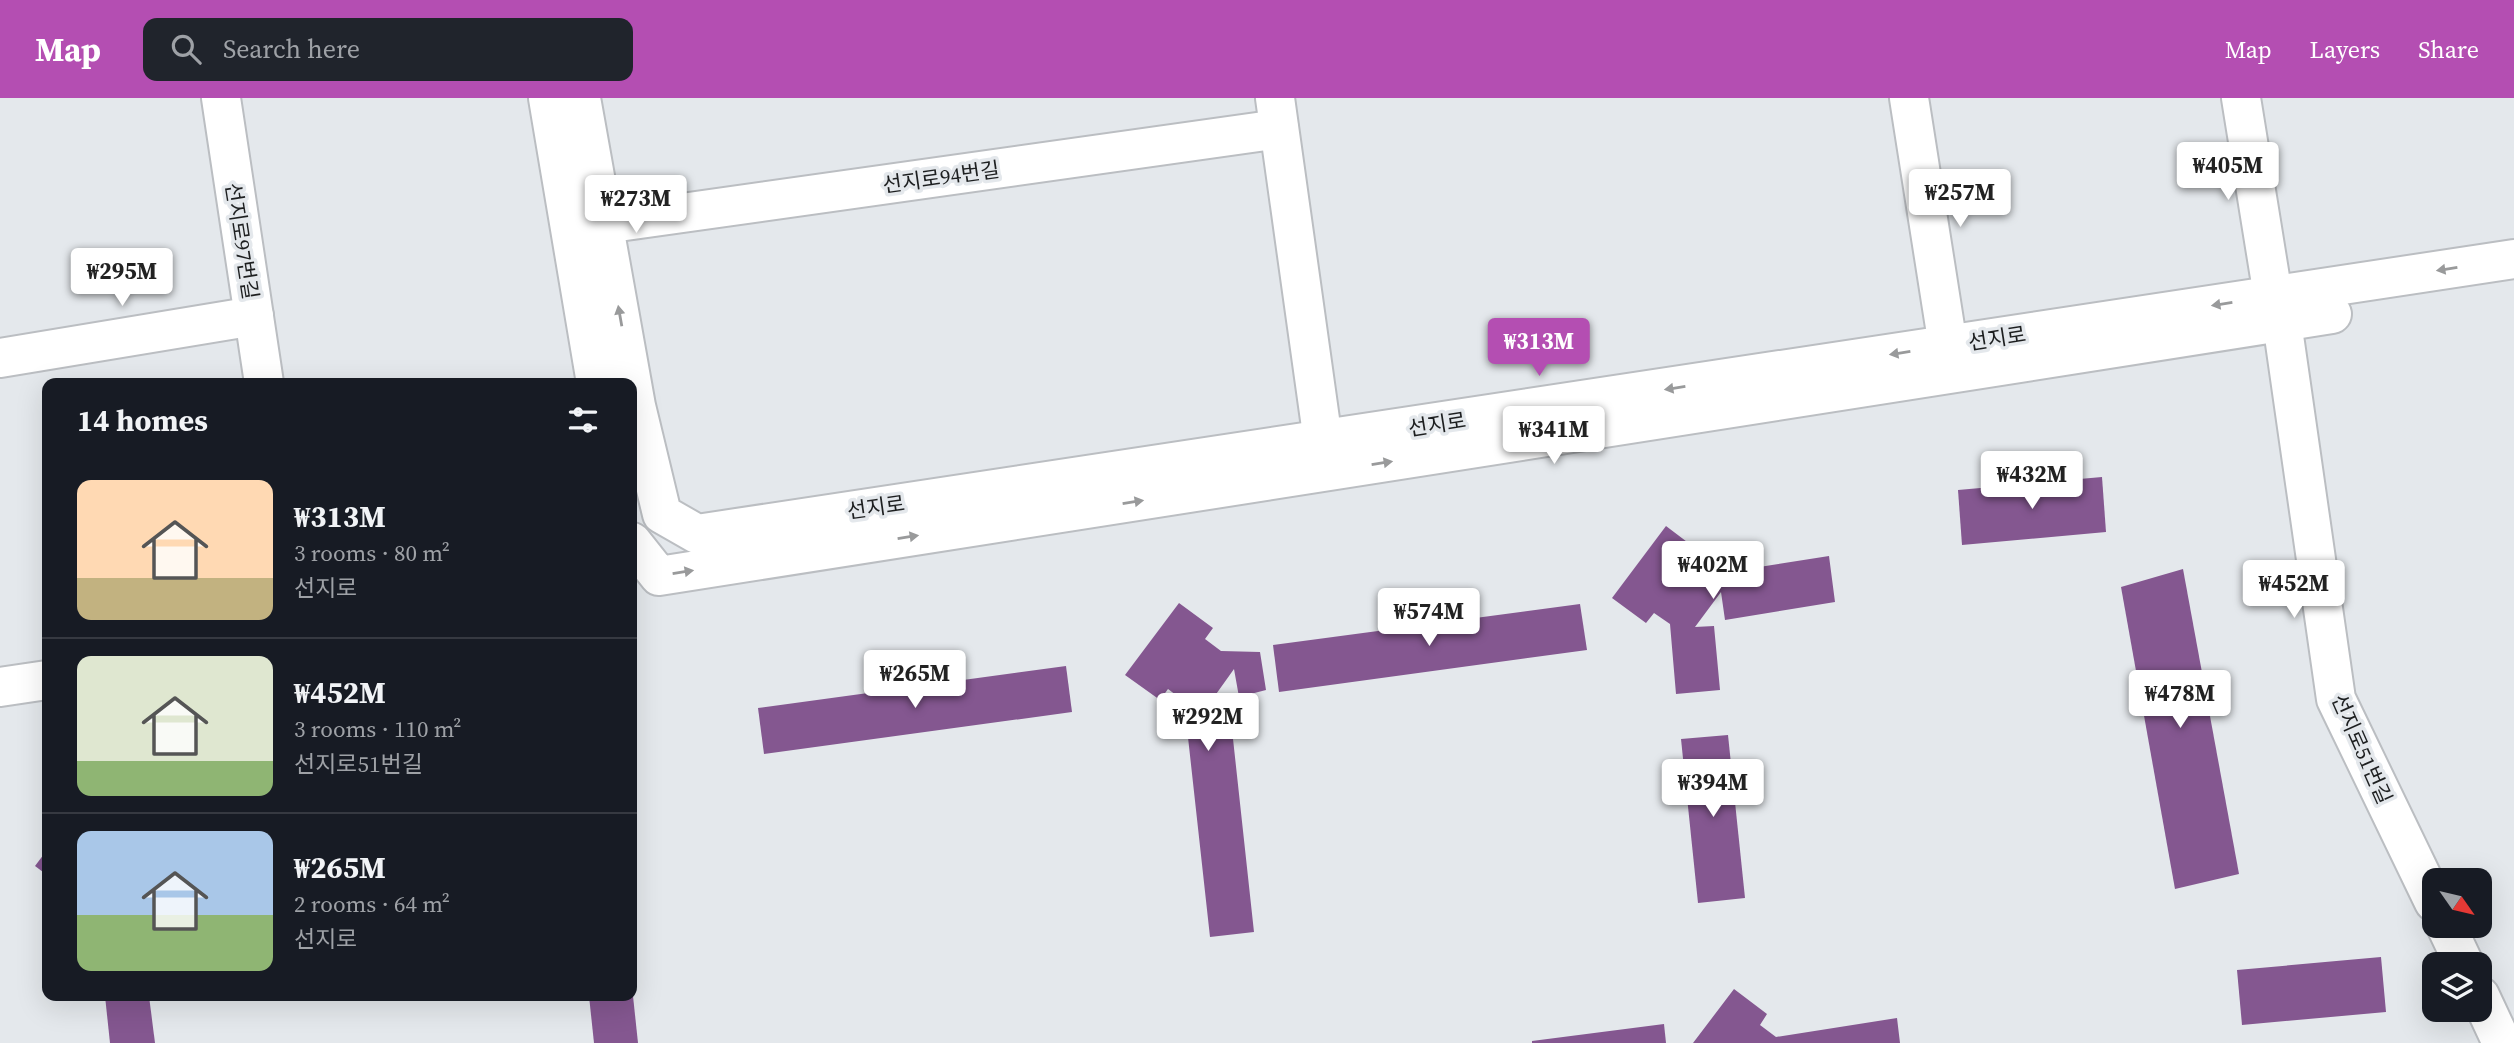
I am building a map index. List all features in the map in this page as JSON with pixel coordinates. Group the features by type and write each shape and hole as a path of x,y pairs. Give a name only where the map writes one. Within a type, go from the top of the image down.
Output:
{"street":[{"name":"선지로97번길","path":"220,98 263,378"},
{"path":"548,98 595,378"},
{"path":"581,98 631,378"},
{"path":"1909,98 1952,359"},
{"name":"선지로51번길","path":"2241,98 2278,309 2336,699 2422,877"},
{"path":"1277,114 1327,456"},
{"name":"선지로94번길","path":"604,224 1277,114"},
{"name":"선지로","path":"2278,309 2514,259"},
{"name":"선지로","path":"637,559 659,576 1327,456 2278,309 2514,285"},
{"path":"0,358 254,316"},
{"path":"637,410 662,514 681,525 637,559"},
{"name":"선지로","path":"681,525 697,534 1327,456"},
{"path":"0,687 42,681"},
{"path":"2492,1022 2502,1043"}],"building":[{"path":"2102,477 2106,532 1962,545 1958,490"},
{"path":"1666,526 1699,551 1691,562 1708,575 1829,556 1835,602 1725,620 1721,592 1695,627 1714,626 1720,690 1676,694 1670,624 1654,613 1646,623 1612,598"},
{"path":"2183,569 2239,874 2175,889 2121,587"},
{"path":"1179,603 1213,628 1205,639 1221,651 1260,652 1266,690 1239,697 1234,669 1209,704 1229,702 1254,932 1210,937 1184,701 1168,689 1160,700 1125,675"},
{"path":"1580,604 1587,650 1279,692 1273,645"},
{"path":"1066,666 1072,712 764,754 758,708"},
{"path":"1728,735 1745,898 1698,903 1681,739"},
{"path":"42,857 42,871 35,866"},
{"path":"2381,957 2386,1012 2242,1025 2237,970"},
{"path":"1734,989 1767,1014 1760,1025 1776,1037 1897,1018 1900,1043 1693,1043"},
{"path":"106,1001 150,1001 155,1043 110,1043"},
{"path":"590,1001 634,1001 638,1043 594,1043"},
{"path":"1664,1024 1666,1043 1532,1043 1532,1041"}]}
